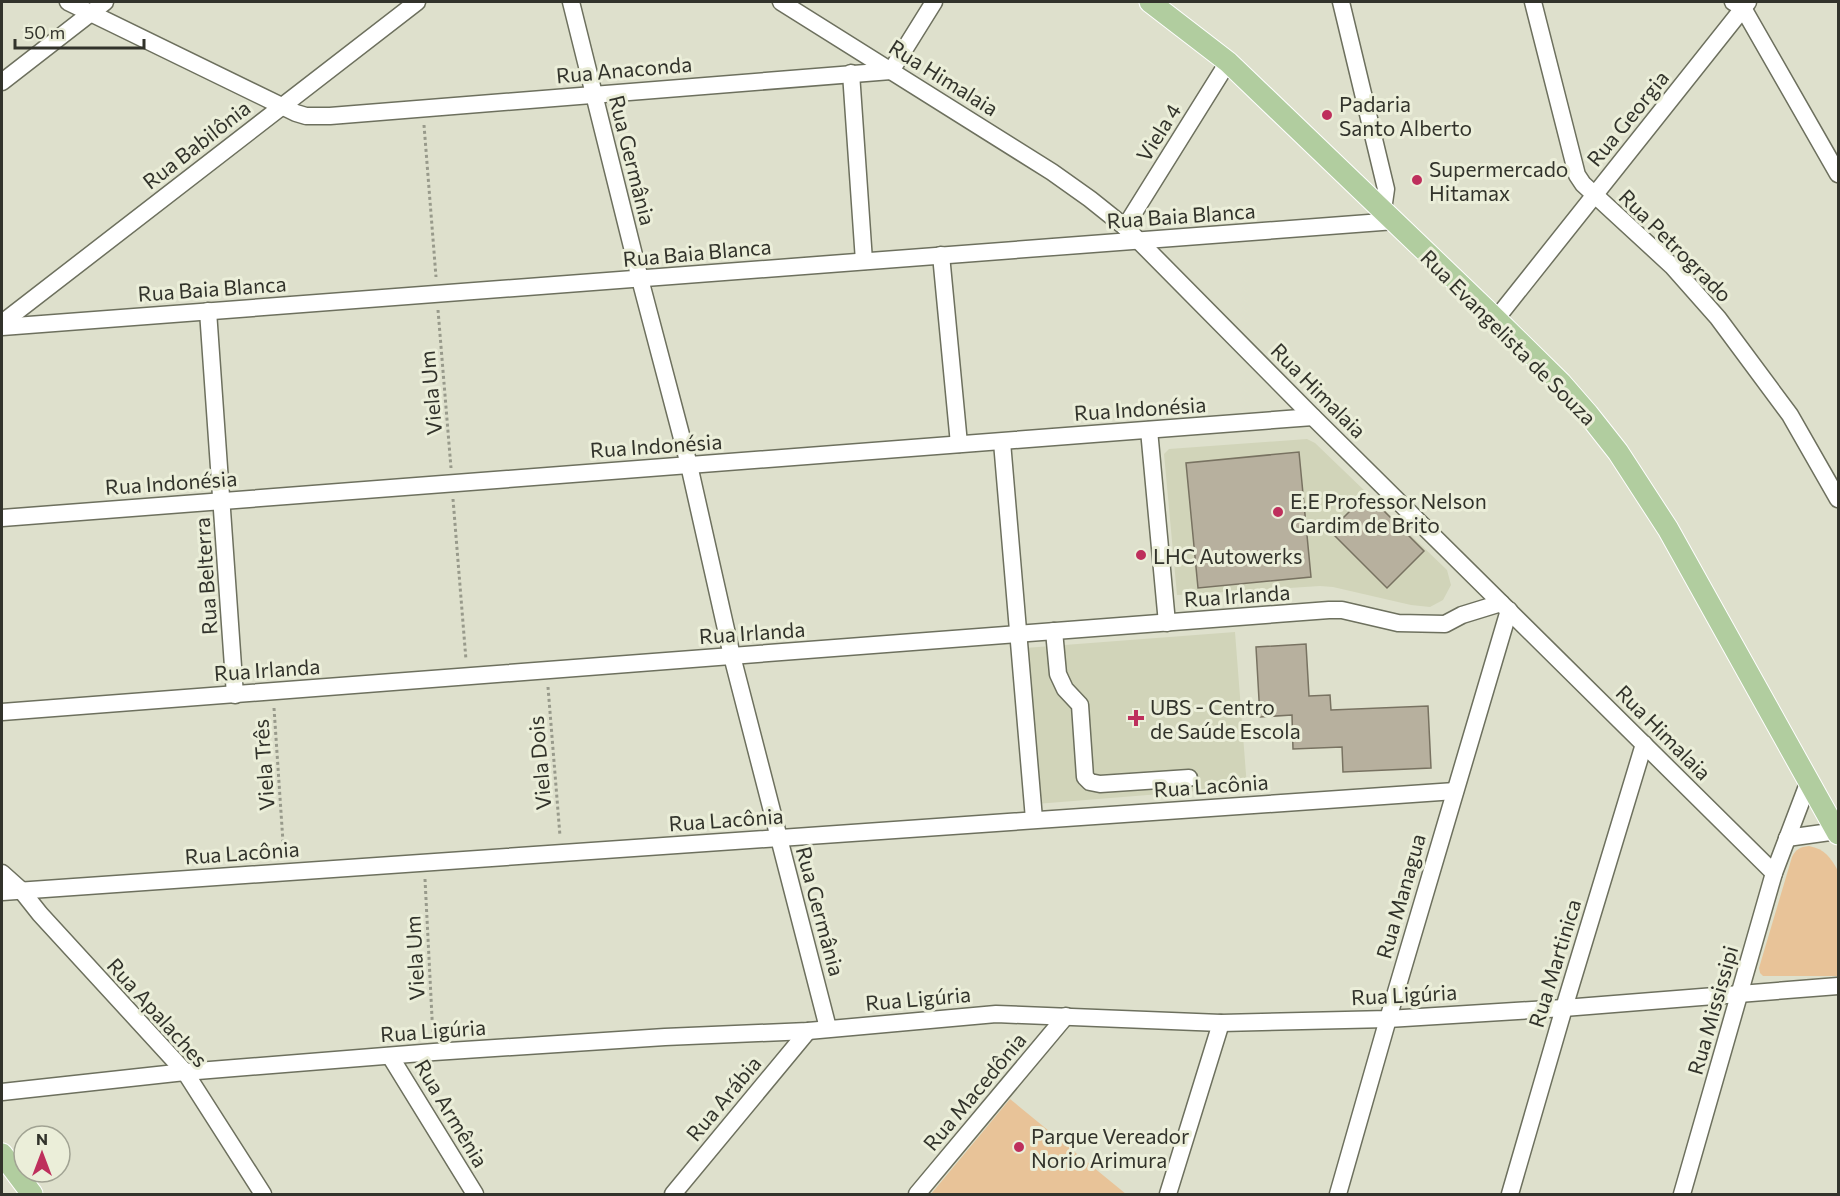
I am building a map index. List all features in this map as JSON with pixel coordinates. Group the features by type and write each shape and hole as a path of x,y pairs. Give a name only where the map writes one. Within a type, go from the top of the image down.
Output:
{"main road":[{"name":"Rua Evangelista de Souza","path":"1151,2 1228,62 1561,383 1618,452 1668,529 1838,833"},
{"path":"2,1154 32,1194"}],"street":[{"name":"Rua Anaconda","path":"68,2 296,113 318,116 891,71"},
{"path":"2,82 105,2"},
{"name":"Rua Babilônia","path":"2,322 417,2"},
{"name":"Rua Germânia","path":"571,2 689,465 732,656 828,1028"},
{"name":"Rua Himalaia","path":"781,2 1052,172 1090,198 1125,227 1313,417 1774,873"},
{"path":"891,71 934,2"},
{"path":"1341,2 1386,189 1389,216"},
{"name":"Rua Petrogrado","path":"1533,2 1577,175 1594,195 1672,266 1718,318 1790,415 1839,499"},
{"path":"1741,4 1839,174"},
{"name":"Rua Georgia","path":"1496,319 1741,4"},
{"name":"Viela 4","path":"1125,227 1228,62"},
{"path":"851,74 864,261"},
{"name":"Rua Baia Blanca","path":"2,327 1139,240 1389,216"},
{"path":"941,255 959,444"},
{"name":"Rua Belterra","path":"208,311 235,694"},
{"name":"Rua Indonésia","path":"2,518 1313,417"},
{"path":"1149,430 1167,623"},
{"path":"1002,442 1034,819"},
{"name":"Rua Irlanda","path":"2,712 1329,610 1342,610 1398,623 1445,624 1462,615 1505,607"},
{"name":"Rua Managua","path":"1338,1194 1455,791 1505,607"},
{"path":"1054,631 1058,674 1065,689 1080,705 1085,777 1090,782 1100,784 1189,778"},
{"name":"Rua Martinica","path":"1510,1194 1644,744"},
{"name":"Rua Mississipi","path":"1682,1194 1774,873 1809,781"},
{"name":"Rua Lacônia","path":"2,891 1455,791"},
{"path":"1787,838 1838,833"},
{"name":"Rua Apalaches","path":"2,873 21,890 40,914 185,1072 263,1194"},
{"name":"Rua Ligúria","path":"2,1092 185,1072 434,1052 665,1037 808,1031 996,1014 1221,1023 1388,1019 1564,1008 1839,986"},
{"name":"Rua Macedônia","path":"917,1194 1066,1016"},
{"path":"1168,1194 1221,1023"},
{"name":"Rua Arábia","path":"673,1194 808,1031"},
{"name":"Rua Armênia","path":"390,1056 475,1194"}],"path":[{"name":"Viela Um","path":"422,108 467,676"},
{"name":"Viela Dois","path":"547,670 561,853"},
{"name":"Viela Três","path":"273,692 285,872"},
{"name":"Viela Um","path":"424,862 434,1052"}],"shaded area":[{"name":"E.E Professor Nelson Gardim de Brito","path":"1307,439 1315,443 1447,570 1451,585 1443,600 1430,607 1411,605 1320,586 1177,595 1164,454 1169,449"},
{"name":"UBS - Centro de Saúde Escola","path":"1235,632 1247,787 1036,804 1025,648"},
{"path":"1809,846 1827,855 1838,871 1838,976 1763,976 1759,968 1792,857 1799,849"},
{"name":"Parque Vereador Norio Arimura","path":"1010,1099 1126,1194 931,1194"}],"building":[{"path":"1299,452 1311,577 1198,588 1186,463"},
{"path":"1367,494 1424,551 1387,588 1330,531"},
{"path":"1306,644 1309,696 1330,695 1331,710 1428,706 1431,768 1343,772 1342,747 1293,749 1292,715 1260,717 1256,647"}],"place":[{"name":"Padaria Santo Alberto","path":"1327,115"},
{"name":"Supermercado Hitamax","path":"1417,180"},
{"name":"E.E Professor Nelson Gardim de Brito","path":"1278,512"},
{"name":"LHC Autowerks","path":"1141,555"},
{"name":"UBS - Centro de Saúde Escola","path":"1136,718"},
{"name":"Parque Vereador Norio Arimura","path":"1019,1147"}]}
